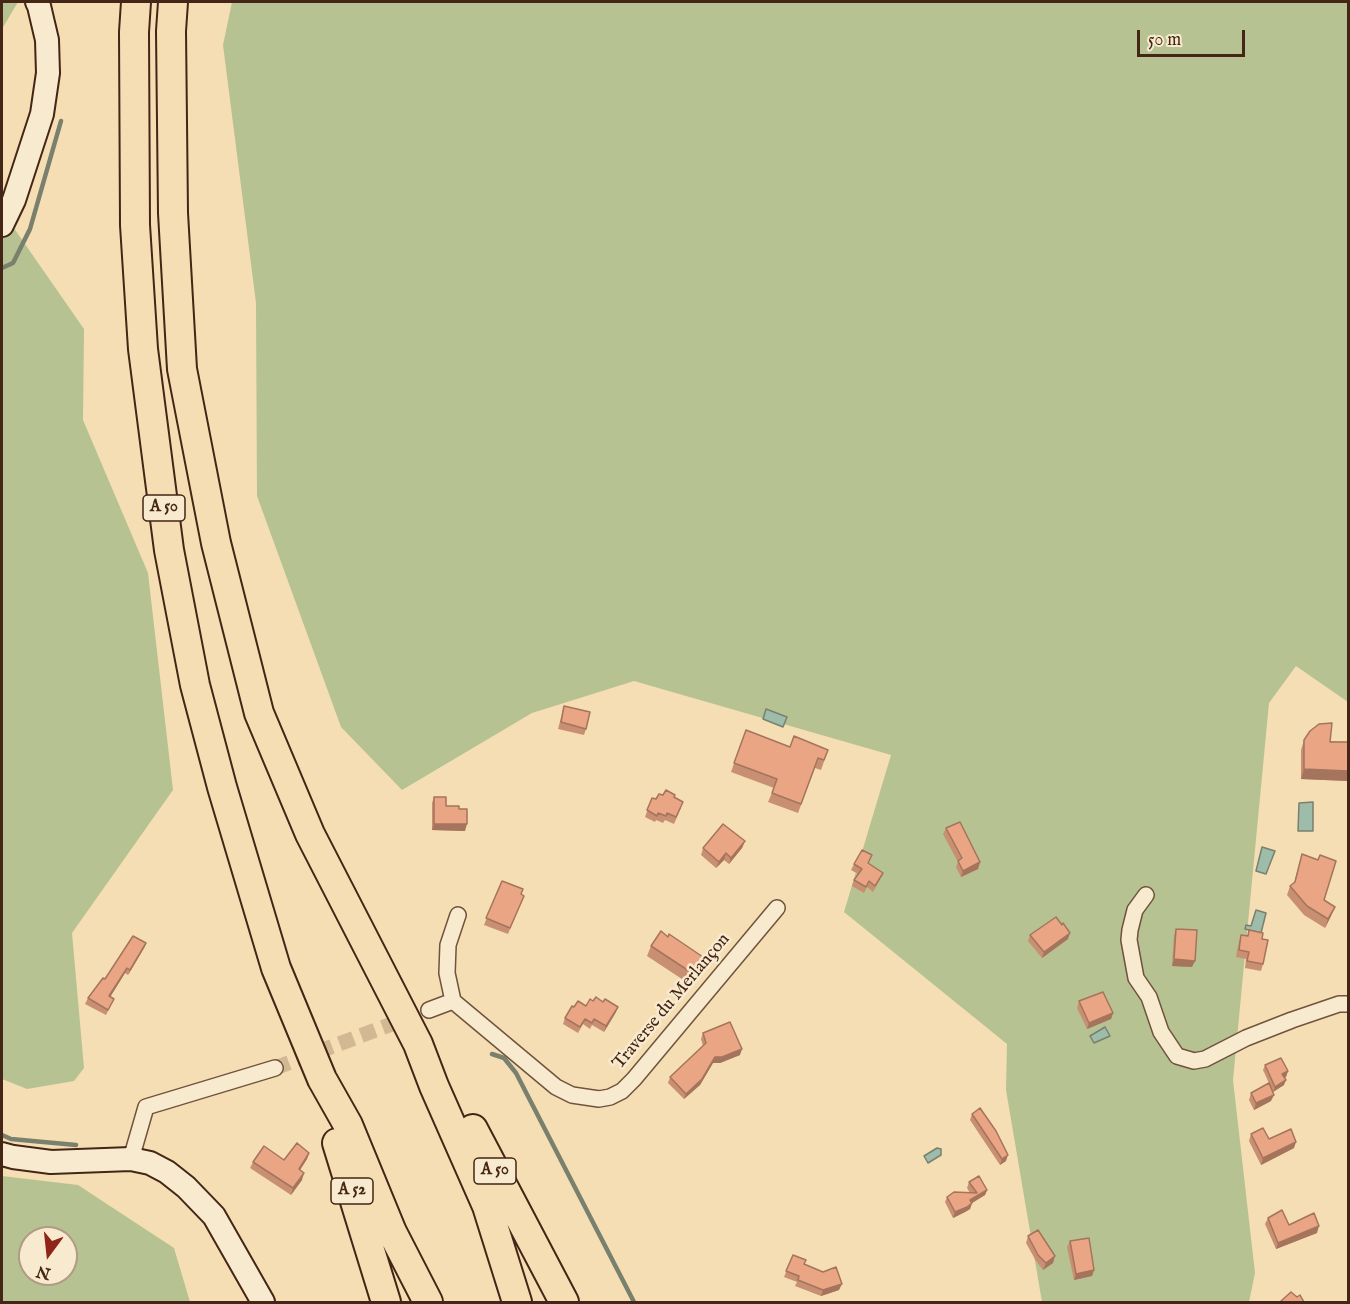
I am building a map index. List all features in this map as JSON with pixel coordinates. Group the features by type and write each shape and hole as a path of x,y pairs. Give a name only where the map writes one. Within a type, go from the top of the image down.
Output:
{"highway":[{"name":"A 50","path":"136,2 134,32 135,225 143,348 169,550 195,685 222,787 276,968 322,1079 348,1125 392,1232 428,1302"},
{"name":"A 50","path":"173,2 171,31 173,213 182,369 216,543 259,713 310,834 418,1044 447,1080 564,1302"},
{"path":"418,1044 487,1206 517,1302"},
{"name":"A 52","path":"322,1079 332,1127 386,1302"}],"main road":[{"path":"2,225 14,200 42,114 48,73 48,40 37,2"},
{"path":"2,1154 51,1162 130,1159 150,1163 167,1172 186,1187 214,1216 263,1302"}],"street":[{"path":"1146,895 1135,910 1130,930 1129,940 1136,978 1149,997 1161,1032 1177,1056 1194,1061 1205,1059 1255,1034 1339,1004 1348,1004"},
{"name":"Traverse du Merlançon","path":"453,1001 556,1087 572,1095 585,1098 610,1097 622,1091 639,1073 777,908"},
{"path":"429,1010 453,1001 447,974 448,945 458,915"},
{"path":"130,1159 146,1107 275,1068"}],"green space":[{"path":"2,2 18,2 2,29"},
{"path":"232,2 1348,2 1348,702 1296,666 1269,703 1233,1080 1255,1273 1249,1302 1042,1302 1006,1090 1007,1044 844,912 891,755 634,681 532,713 402,790 341,727 257,496 256,303 223,45"},
{"path":"2,211 84,329 83,420 148,573 173,790 72,933 84,1068 74,1081 27,1089 2,1079"},
{"path":"2,1176 78,1185 174,1248 190,1302 2,1302"}],"shaded area":[{"path":"766,709 787,717 783,727 763,719"},
{"path":"1313,802 1313,831 1298,831 1299,803"},
{"path":"1262,847 1275,851 1266,874 1256,871"},
{"path":"1256,910 1266,913 1261,933 1245,929 1246,925 1251,926"},
{"path":"1105,1027 1110,1036 1094,1043 1090,1036"},
{"path":"937,1148 941,1149 941,1155 928,1163 924,1156"}],"building":[{"path":"564,706 590,712 586,729 561,722"},
{"path":"1332,723 1330,742 1348,742 1348,771 1304,769 1304,740 1319,724"},
{"path":"746,730 790,747 794,736 828,750 824,760 818,758 801,804 772,793 777,779 734,763"},
{"path":"666,790 683,802 676,817 667,813 666,816 658,813 657,816 647,810 652,798 656,799 659,794 663,795"},
{"path":"434,797 446,797 446,806 459,806 459,809 467,809 467,824 434,824"},
{"path":"960,822 980,862 963,871 958,861 962,858 946,828"},
{"path":"723,824 745,841 731,858 726,853 719,862 703,848"},
{"path":"862,850 872,855 868,863 883,873 875,886 869,881 866,887 854,880 862,869 854,864"},
{"path":"1302,854 1318,860 1320,855 1336,861 1324,900 1335,907 1328,919 1307,906 1290,886 1295,882"},
{"path":"502,881 523,889 521,894 524,896 510,928 486,918"},
{"path":"1056,917 1070,933 1044,952 1030,935"},
{"path":"1176,929 1197,930 1195,961 1174,959"},
{"path":"1249,930 1263,933 1262,939 1268,940 1263,964 1247,961 1249,952 1239,950 1241,935 1248,936"},
{"path":"661,931 703,957 692,973 651,946"},
{"path":"133,936 146,943 130,970 127,968 109,996 114,999 108,1010 88,998 103,978 105,979"},
{"path":"1103,992 1113,1013 1089,1023 1079,1001"},
{"path":"596,997 603,1002 605,999 618,1007 606,1026 594,1019 592,1023 585,1019 580,1027 565,1018 578,1001 586,1006 590,999 593,1001"},
{"path":"730,1022 742,1049 722,1057 715,1057 702,1079 686,1094 670,1077 706,1043 703,1033"},
{"path":"1281,1058 1288,1071 1282,1074 1286,1080 1275,1087 1265,1065"},
{"path":"1269,1083 1274,1095 1256,1103 1251,1093"},
{"path":"980,1108 996,1131 1008,1155 1002,1159 972,1114"},
{"path":"1263,1128 1269,1139 1291,1129 1296,1142 1263,1158 1251,1134"},
{"path":"297,1143 309,1153 299,1169 304,1173 293,1188 253,1162 264,1146 284,1160"},
{"path":"979,1176 987,1190 970,1200 972,1203 967,1207 955,1212 947,1197 954,1192 977,1193 969,1182"},
{"path":"1282,1210 1289,1225 1314,1213 1319,1226 1278,1243 1268,1218"},
{"path":"1038,1230 1055,1256 1046,1263 1038,1255 1028,1236"},
{"path":"1089,1238 1094,1270 1076,1274 1070,1241"},
{"path":"793,1255 806,1260 804,1264 823,1272 836,1267 842,1284 823,1290 798,1280 799,1276 786,1271"},
{"path":"1291,1292 1297,1297 1300,1295 1304,1302 1281,1302"}],"waterway":[{"path":"2,268 13,263 30,229 61,121"},
{"path":"492,1054 504,1058 516,1073 634,1302"},
{"path":"2,1135 11,1139 76,1145"}],"tunnel":[{"path":"275,1068 429,1010"}]}
